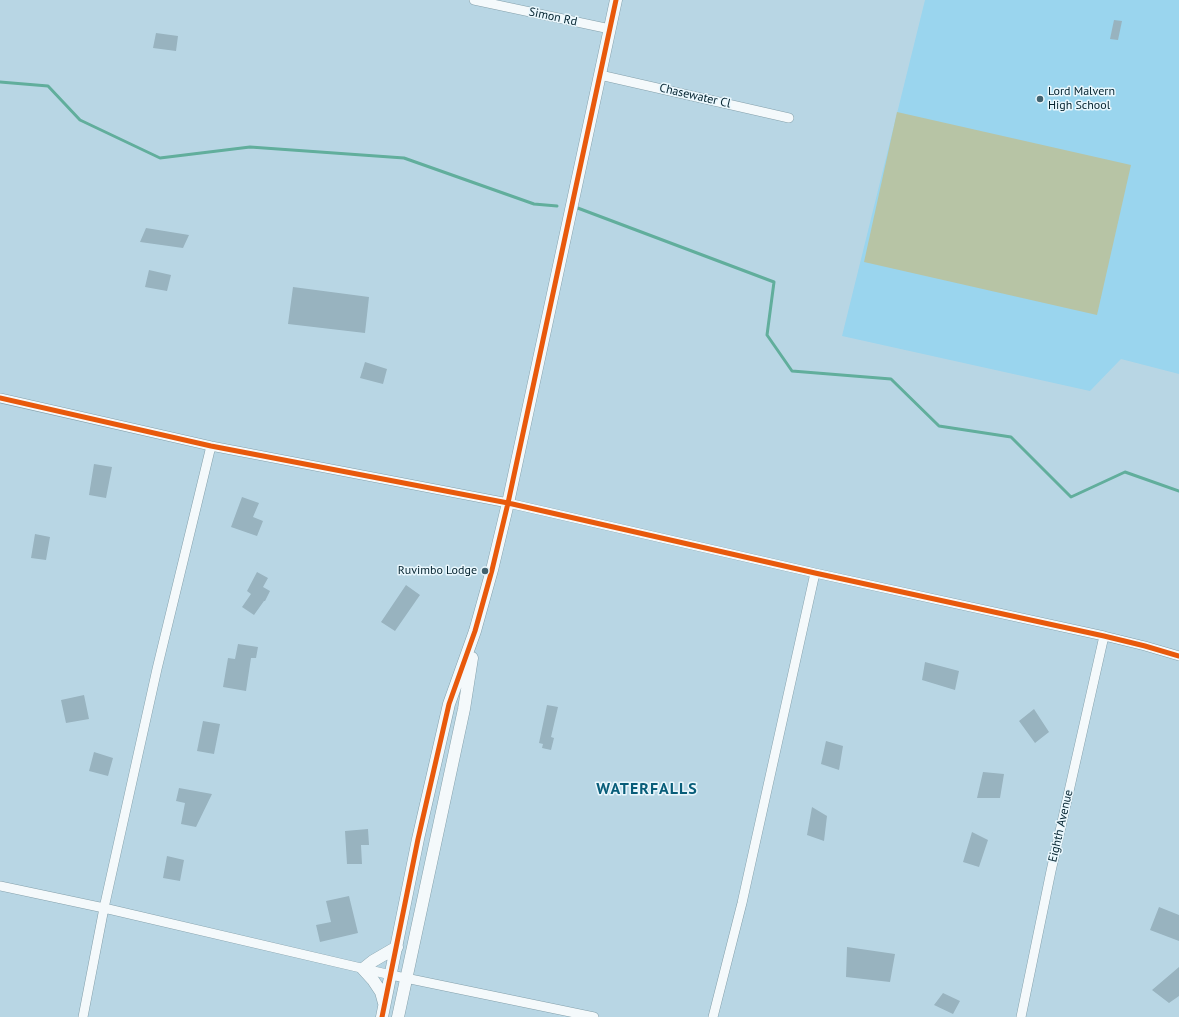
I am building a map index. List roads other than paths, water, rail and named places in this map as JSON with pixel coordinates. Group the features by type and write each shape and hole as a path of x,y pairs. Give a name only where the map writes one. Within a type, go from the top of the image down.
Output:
{"street":[{"name":"Simon Rd","path":"474,0 610,29"},
{"path":"382,1017 418,839 450,704 475,631 492,570 508,503 616,0"},
{"name":"Chasewater Cl","path":"600,75 789,118"},
{"path":"0,398 211,446 508,503 815,573 1104,636 1179,656"},
{"path":"83,1017 104,908 155,677 211,446"},
{"path":"713,1017 742,903 815,573"},
{"path":"398,1017 464,709 475,631"},
{"name":"Eighth Avenue","path":"1021,1017 1051,871 1104,636"},
{"path":"0,886 104,908 363,969 594,1017"},
{"path":"363,969 397,946"},
{"path":"363,969 381,992 384,1005"}],"waterway":[{"path":"0,82 48,86 80,120 160,158 250,147 404,158 534,204 557,206"},
{"path":"575,207 774,282 767,335 792,371 891,379 939,426 1011,437 1071,497 1125,472 1179,491"}],"place":[{"name":"Lord Malvern High School","path":"1040,99"},
{"name":"Ruvimbo Lodge","path":"485,571"}],"district":[{"name":"WATERFALLS","path":"647,789"}]}
